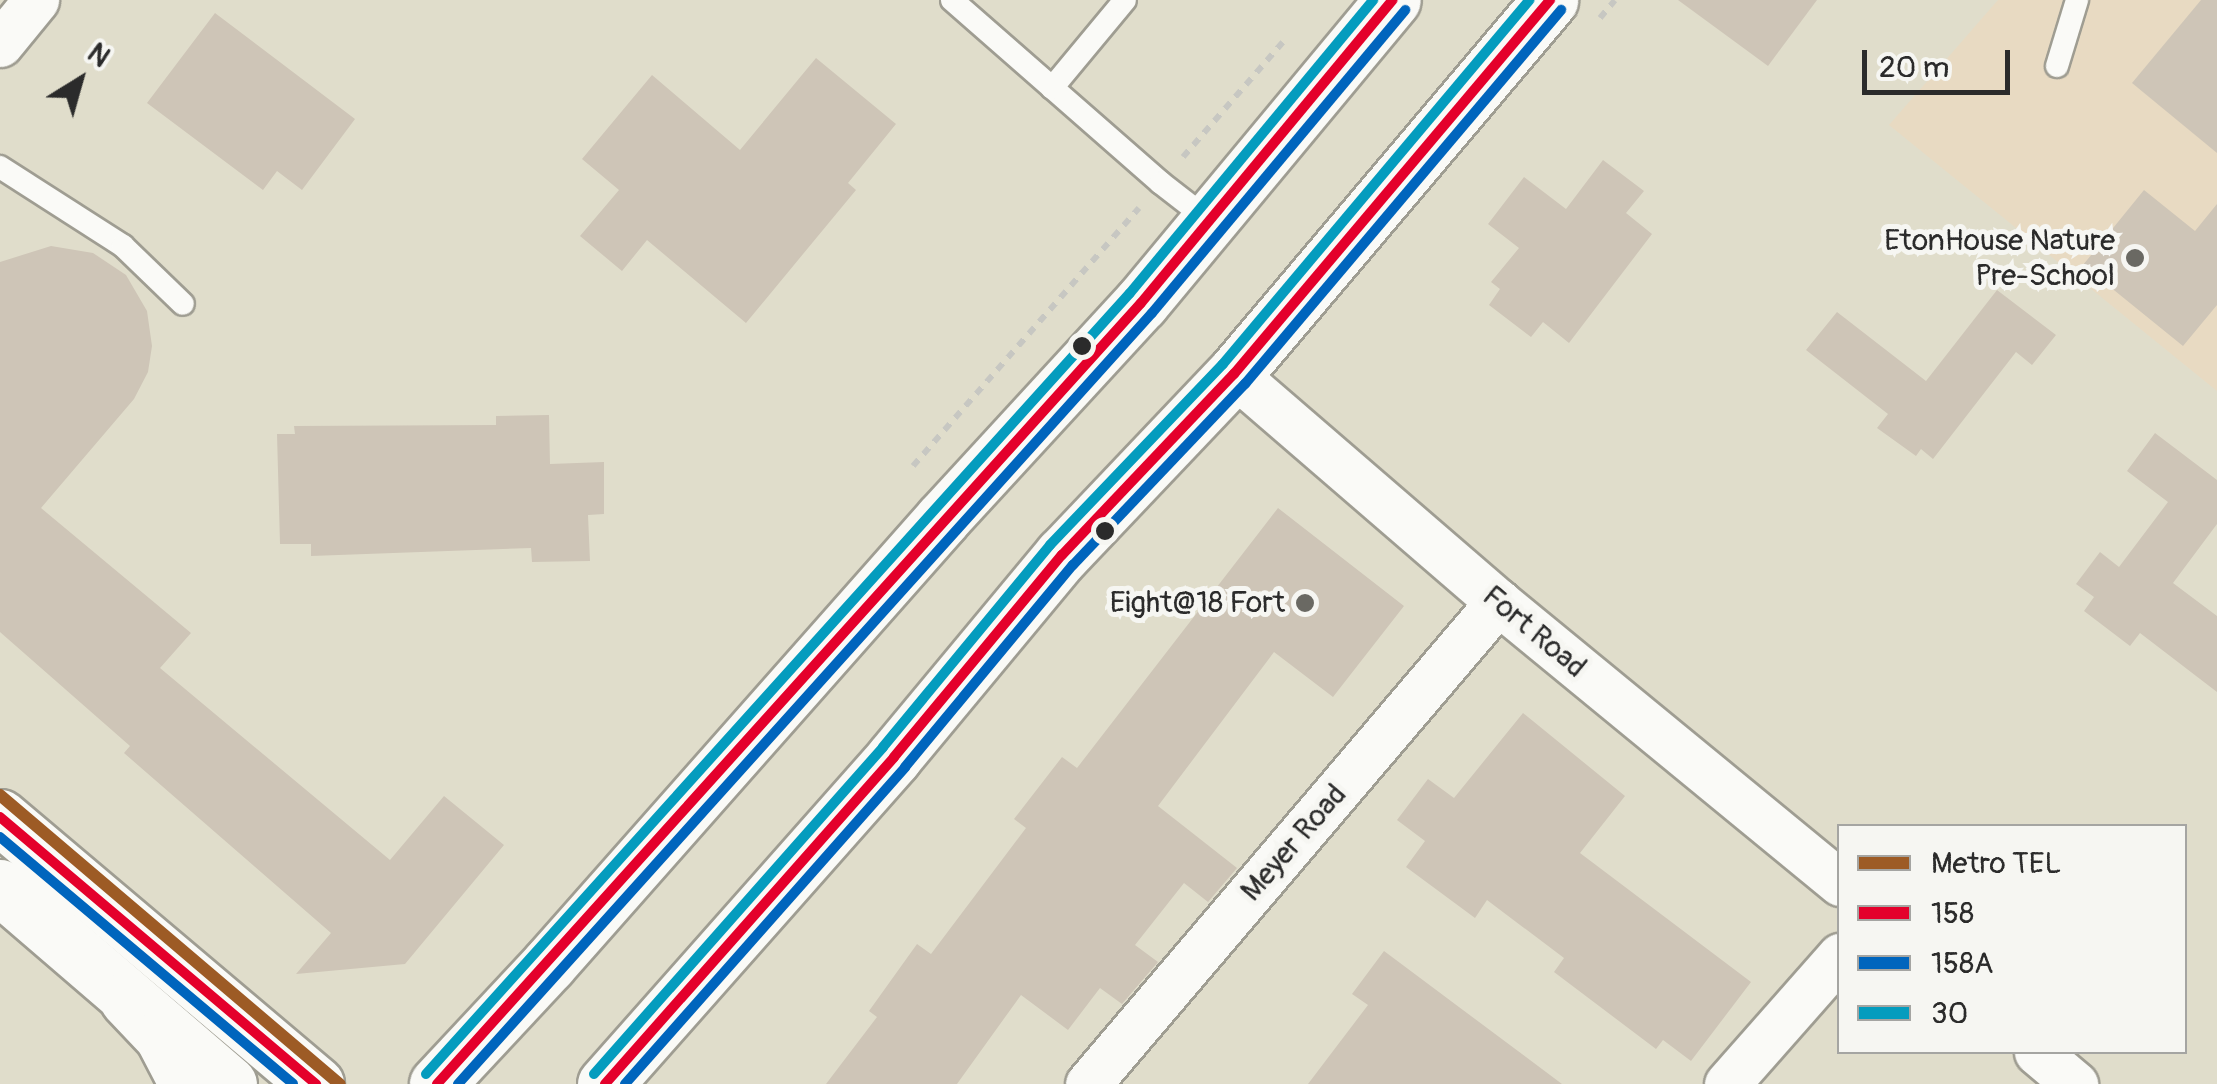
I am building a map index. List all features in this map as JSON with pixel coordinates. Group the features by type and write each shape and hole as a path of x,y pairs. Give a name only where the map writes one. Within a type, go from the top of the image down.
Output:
{"main road":[{"path":"436,1084 548,965 943,518 1141,304 1394,0"},
{"path":"606,1084 894,757 1062,555 1234,374 1550,0"},
{"path":"0,817 316,1084"},
{"path":"0,887 229,1084"},
{"path":"127,999 162,1036 187,1084"},
{"path":"651,1084 659,1022"}],"street":[{"path":"0,44 36,0"},
{"name":"Fort Road","path":"1234,374 1498,602 1837,882"},
{"name":"Meyer Road","path":"1088,1084 1498,602"},
{"path":"1727,1084 1837,959"},
{"path":"2040,1054 2076,1084"}],"lane":[{"path":"952,0 1160,183 1210,221"},
{"path":"1052,88 1125,0"},
{"path":"2057,66 2076,0"},
{"path":"0,168 123,246 183,304"}],"path":[{"path":"900,482 1296,28"}],"shaded area":[{"name":"EtonHouse Nature Pre-School","path":"1998,0 2217,0 2217,391 1889,125"}],"building":[{"path":"1678,0 1817,0 1768,66"},
{"path":"2201,0 2217,0 2217,153 2132,83"},
{"path":"215,13 355,119 302,190 277,171 263,190 147,103"},
{"path":"816,58 896,124 848,183 856,190 746,323 647,240 622,271 580,236 619,190 582,159 652,75 740,150"},
{"path":"1603,160 1644,191 1626,213 1652,234 1569,343 1543,322 1531,337 1489,305 1500,289 1491,282 1519,248 1488,224 1524,177 1566,209"},
{"path":"2144,190 2195,231 2217,204 2217,305 2183,346 2083,265"},
{"path":"51,246 93,253 126,275 147,311 152,346 148,372 134,399 41,508 191,633 160,668 390,860 444,796 504,845 405,964 296,974 331,933 124,753 130,746 0,632 0,262"},
{"path":"1997,290 2056,335 2032,365 2016,352 1933,459 1921,449 1916,456 1877,428 1888,414 1806,350 1837,312 1926,381"},
{"path":"549,415 550,464 604,462 604,514 588,515 590,561 532,562 531,548 311,556 311,544 280,544 277,434 295,434 294,426 496,425 496,416"},
{"path":"2155,433 2217,480 2217,524 2173,583 2217,616 2217,692 2140,633 2130,646 2084,611 2094,597 2076,584 2100,552 2119,567 2168,502 2127,471"},
{"path":"1278,508 1404,606 1333,697 1274,652 1158,806 1237,868 1208,902 1184,883 1135,945 1158,962 1122,1004 1100,988 1068,1030 1021,995 957,1084 826,1084 877,1017 869,1011 917,944 931,954 1026,828 1014,819 1062,757 1077,768"},
{"path":"1523,713 1625,796 1580,853 1751,982 1691,1061 1663,1040 1656,1049 1554,972 1564,958 1487,900 1475,918 1406,867 1425,841 1397,820 1428,779 1454,798"},
{"path":"1384,951 1562,1084 1308,1084 1368,1005 1352,994"}],"metro line":[{"name":"TEL","path":"0,795 340,1084"}],"transit line":[{"name":"30","path":"426,1074 1130,293 1373,0"},
{"name":"158","path":"437,1084 1141,303 1393,0"},
{"name":"30","path":"594,1074 883,747 1050,545 1223,364 1530,0"},
{"name":"158","path":"605,1084 894,757 1062,555 1234,374 1550,0"},
{"name":"158A","path":"458,1084 1152,313 1405,10"},
{"name":"158A","path":"625,1084 905,767 1073,565 1245,384 1561,10"},
{"name":"158","path":"0,817 316,1084"},
{"name":"158A","path":"0,837 293,1084"}],"place":[{"name":"EtonHouse Nature Pre-School","path":"2135,258"},
{"name":"Eight@18 Fort","path":"1305,603"}]}
